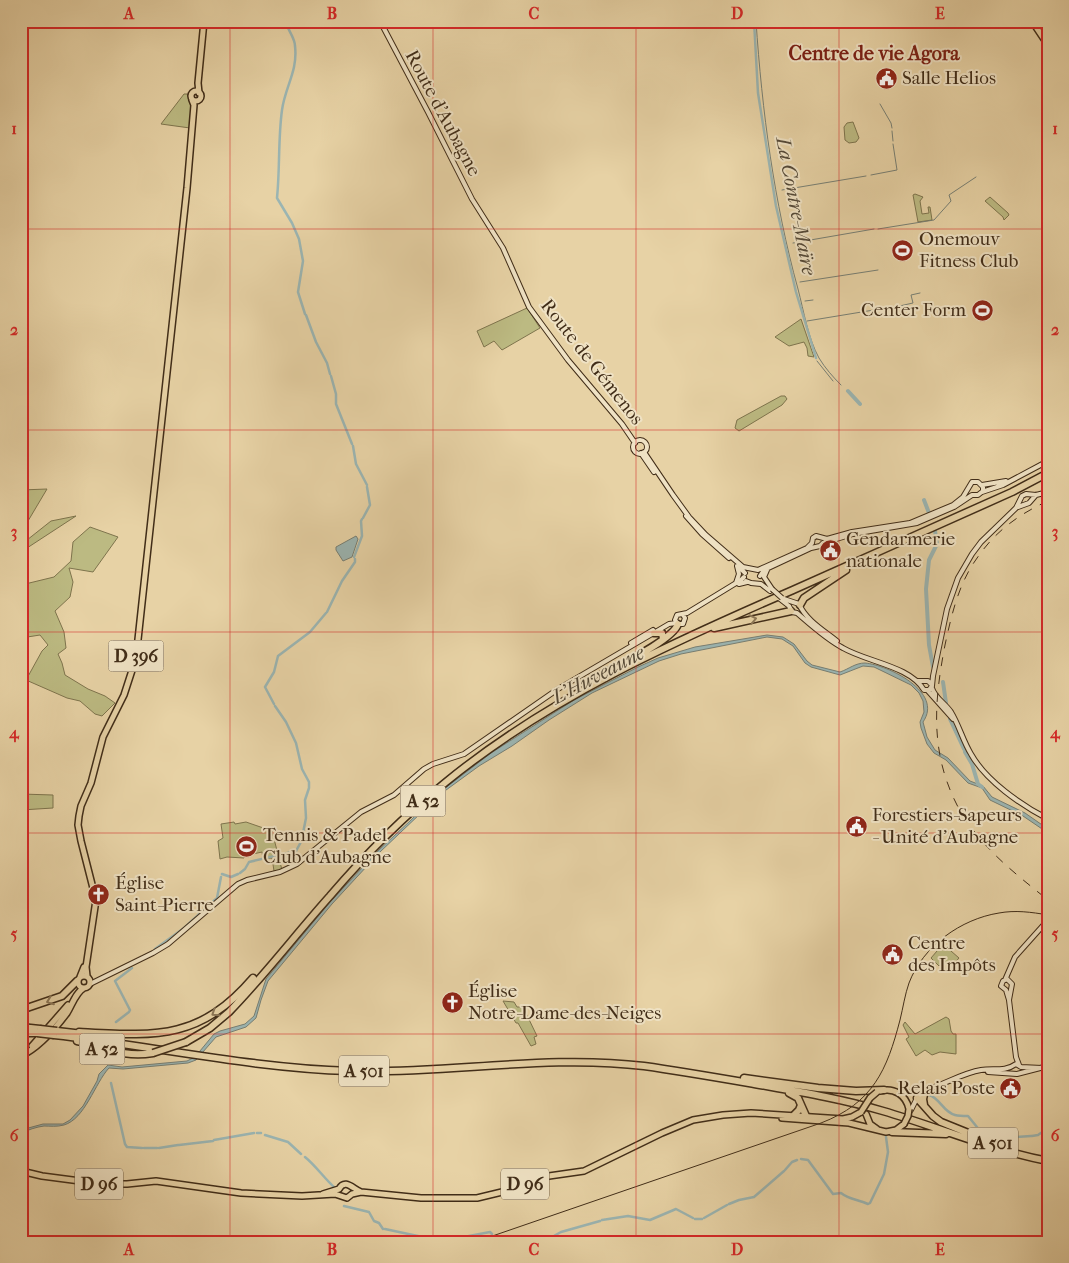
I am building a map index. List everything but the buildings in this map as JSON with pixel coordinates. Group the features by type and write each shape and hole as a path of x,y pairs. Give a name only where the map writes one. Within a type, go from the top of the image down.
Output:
{"highway":[{"name":"A 52","path":"54,1034 69,1032 154,1035 180,1029 213,1014 229,1003 246,987 328,891 372,844 442,780 508,729 605,672 1048,469"},
{"name":"A 52","path":"54,1034 120,1054 139,1055 153,1053 186,1042 210,1028 229,1012 332,893 375,847 445,782 490,748 546,710 657,651 1048,474"},
{"path":"800,607 806,597 844,572 909,538"},
{"path":"657,651 714,628 792,608"},
{"path":"605,672 663,639 675,630 676,622"},
{"path":"654,633 662,633 663,639"},
{"path":"21,1010 62,996 79,981"},
{"path":"21,1028 37,1032"},
{"name":"A 501","path":"21,1033 37,1032 195,1052"},
{"name":"A 501","path":"69,1032 303,1068 352,1071 407,1070 533,1062 614,1063 646,1066 858,1102 1013,1154 1048,1159"},
{"name":"A 501","path":"205,1054 304,1065 359,1068 422,1066 530,1058 571,1058 644,1063 742,1078 858,1102 1048,1159"},
{"path":"742,1078 818,1088 884,1090"},
{"path":"729,1080 793,1095 801,1103 806,1116"},
{"path":"925,1090 923,1100 926,1108"},
{"path":"917,1098 941,1122 997,1144"},
{"path":"794,1115 799,1110 801,1103"},
{"path":"892,1132 940,1133 983,1143"}],"main road":[{"name":"D 396","path":"89,979 86,968 96,900 81,841 78,821 81,806 91,783 103,737 124,695 136,658 188,172 195,100 191,95 197,92 204,21"},
{"path":"1034,21 1048,40"},
{"path":"1034,21 1048,44"},
{"name":"Route d'Aubagne","path":"380,22 482,215"},
{"name":"Route de Gémenos","path":"482,215 504,248 530,307 569,360 637,442"},
{"path":"642,441 646,444 643,453 635,451 633,446 637,442 642,441"},
{"name":"Route de Gémenos","path":"643,453 690,522 736,564 745,575"},
{"name":"Route de Gémenos","path":"643,453 689,517 706,535 743,567 749,569"},
{"path":"968,491 972,495 978,496 982,492 1048,461"},
{"path":"823,541 910,523 953,505 968,491 969,485 972,482 977,481 982,485 1011,480"},
{"path":"982,485 982,492"},
{"path":"931,688 947,609 958,578 968,560 981,542 1016,508 1023,494 1036,495 1048,492"},
{"path":"755,583 764,570 813,545 820,546 823,541 853,534 917,523 954,507 972,495"},
{"path":"1030,495 1031,500"},
{"path":"1016,508 1029,503 1036,495"},
{"path":"1021,500 1024,504"},
{"path":"813,545 813,538 816,536 819,536 823,541"},
{"path":"676,622 678,614 683,615 733,585 749,569 754,568 758,570 813,545"},
{"path":"733,585 737,581 739,574 736,564"},
{"path":"770,567 764,577 771,590"},
{"path":"758,570 760,577 771,590"},
{"path":"745,575 747,582"},
{"path":"89,979 84,988 79,981 89,979 104,976 153,953 175,939 238,884 280,872 297,864 358,814 394,795 424,769 433,764 464,754 532,706 669,624 676,622 683,624 692,613 742,582 762,584 771,590 841,648 866,659 896,668 917,682 924,690 931,688"},
{"path":"792,608 796,602 809,619 837,642 866,659"},
{"path":"792,608 800,607"},
{"path":"683,615 685,620"},
{"path":"613,656 639,638 676,622"},
{"path":"922,686 933,676"},
{"path":"917,682 927,681"},
{"path":"927,681 957,724 975,761 988,776 1031,812 1048,819"},
{"path":"1020,1072 1017,1066 1009,1000 1006,990 1001,986 1015,957 1048,920"},
{"name":"D 396","path":"21,1054 34,1044 66,1008 84,970 92,930"},
{"path":"1009,1000 1012,986 1010,970"},
{"path":"1005,980 1011,981"},
{"name":"D 396","path":"21,1054 33,1049 43,1040 66,1014 79,992 84,988"},
{"path":"1006,990 1011,989"},
{"path":"1015,1073 1012,1070 1017,1066"},
{"path":"884,1090 909,1093 925,1090 978,1071 1017,1066 1042,1068"},
{"path":"978,1071 1015,1073 1048,1066"},
{"path":"876,1091 870,1098 858,1102 870,1124 879,1130 892,1132 904,1124 917,1098 925,1090"},
{"path":"898,1092 906,1100 910,1110"},
{"path":"909,1093 917,1098"},
{"name":"D 96","path":"835,1121 864,1113"},
{"name":"D 96","path":"742,1114 835,1121 879,1130"},
{"name":"D 96","path":"352,1191 421,1198 477,1198 549,1176 584,1171 688,1121 721,1115 742,1114 806,1116"},
{"path":"806,1116 810,1119 822,1120"},
{"name":"D 96","path":"21,1172 103,1184 156,1181 241,1194 302,1196 339,1192"},
{"path":"345,1184 350,1185 352,1191 346,1198 339,1192 341,1186 345,1184"}],"shaded area":[{"path":"184,94 187,94 190,98 192,106 190,128 161,124"},
{"path":"853,122 859,138 856,142 849,143 845,140 844,127 847,123"},
{"path":"913,195 923,197 920,201 922,214 929,213 928,207 930,207 932,220 918,222"},
{"path":"990,197 1008,213 1009,215 1004,220 985,201"},
{"path":"527,308 540,328 502,350 494,341 484,347 477,331"},
{"path":"801,319 814,357 808,356 804,342 789,346 775,337"},
{"path":"781,396 785,396 787,399 782,405 739,431 735,428 737,420"},
{"path":"47,489 28,521 27,540 51,521 76,516 27,548 21,545 21,490"},
{"path":"90,527 118,537 93,572 69,568 73,582 70,597 55,611 64,632 66,648 58,654 65,675 115,703 102,716 95,714 80,701 67,698 26,680 42,651 48,645 40,635 21,638 21,585 54,577 71,561 73,542"},
{"path":"21,794 53,795 53,808 21,810"},
{"name":"Tennis & Padel Club d'Aubagne","path":"234,822 235,824 246,822 272,831 282,870 274,871 272,858 263,859 262,852 244,856 244,858 227,857 220,859 218,841 223,838 221,824"},
{"path":"943,944 959,958 951,967 944,961 939,966 931,958"},
{"path":"503,1001 514,1002 517,1007 523,1007 537,1036 534,1037 536,1044 531,1046"},
{"path":"946,1017 949,1019 951,1031 953,1034 956,1034 956,1054 940,1052 932,1055 925,1050 916,1056 906,1039 909,1037 903,1025 905,1022 915,1034"}],"water":[{"path":"356,536 358,539 352,557 343,561 336,547"},
{"path":"767,635 783,637 794,644 812,665 840,672 855,665 865,663 887,669 910,682 926,700 927,711 923,722 927,737 935,750 948,758 970,781 983,786 992,797 1025,813 1048,829 1048,833 1023,816 990,800 982,788 968,783 946,760 934,753 927,744 921,728 920,722 924,712 923,701 919,693 911,685 874,667 863,666 840,675 811,667 805,663 793,646 782,639 767,637 681,654 659,661 592,693 479,766 442,793 380,852 332,904 268,981 256,1018 246,1027 216,1037 196,1060 188,1063 123,1069 109,1068 78,1116 61,1126 38,1127 21,1133 21,1130 43,1124 63,1124 70,1120 83,1106 99,1074 108,1065 122,1067 187,1061 195,1057 214,1034 245,1024 254,1016 266,979 330,902 379,850 440,792 491,753 574,700 658,658 695,647"}],"waterway":[{"path":"286,21 295,43 295,63 282,110 277,198 299,239 303,261 298,292 305,314"},
{"name":"La Contre-Maïre","path":"754,21 758,93 776,206 796,292 816,358"},
{"name":"La Contre-Maïre","path":"756,21 770,156 782,223 812,342 819,358 841,385"},
{"path":"761,28 795,28 815,24"},
{"path":"880,104 892,128"},
{"path":"892,131 893,141"},
{"path":"871,175 897,170 893,144"},
{"path":"782,190 866,176"},
{"path":"878,229 934,220 951,201 949,195 976,177"},
{"path":"793,243 874,229"},
{"path":"800,282 878,270"},
{"path":"895,307 913,303 911,295 920,293"},
{"path":"805,301 813,300"},
{"path":"807,321 886,308"},
{"path":"306,315 330,374"},
{"name":"La Contre-Maïre","path":"817,361 833,381"},
{"path":"331,376 336,394 336,404 352,444"},
{"path":"848,391 860,404"},
{"path":"353,446 356,464 367,485"},
{"path":"363,518 370,505 367,487"},
{"path":"924,500 929,513"},
{"path":"354,557 362,536 362,519"},
{"path":"933,667 929,645 926,589 929,560 937,544 935,531"},
{"path":"327,612 355,559"},
{"path":"274,704 265,687 274,672 278,656 310,632 326,613"},
{"path":"943,682 946,703"},
{"path":"275,706 286,722 296,743 302,769 309,782 305,800 306,818 302,838"},
{"path":"950,719 964,749"},
{"path":"965,752 972,764 978,784 982,787"},
{"path":"240,873 249,862 296,851 302,840"},
{"path":"222,874 231,877 238,874"},
{"path":"155,949 184,928 217,898 221,877"},
{"path":"116,1022 130,1010 115,981 132,968"},
{"path":"111,1083 125,1144 127,1147 142,1148"},
{"path":"929,1095 951,1113 958,1116 968,1116 981,1132 989,1135"},
{"path":"1032,1136 1038,1135 1048,1128"},
{"path":"994,1134 1011,1129 1012,1136 1014,1137"},
{"path":"214,1140 254,1133"},
{"path":"265,1135 288,1142 301,1154"},
{"path":"1016,1137 1031,1136"},
{"path":"801,1159 808,1160 833,1194 841,1193 868,1204 884,1174 888,1152 886,1137"},
{"path":"179,1145 213,1141"},
{"path":"159,1148 178,1145"},
{"path":"144,1148 157,1148"},
{"path":"305,1157 335,1188"},
{"path":"785,1170 792,1162 797,1160"},
{"path":"729,1204 754,1197 784,1171"},
{"path":"704,1218 727,1205"},
{"path":"344,1206 369,1212 374,1221 379,1223 383,1229"},
{"path":"602,1220 628,1216 650,1220 676,1209 693,1218"},
{"path":"695,1219 702,1219"},
{"path":"543,1242 561,1232 600,1221"},
{"path":"385,1229 441,1241"},
{"path":"443,1241 490,1232 492,1234"}],"tram line":[{"path":"475,1242 821,1123 839,1115 865,1095 883,1069 895,1038 909,983 915,970 934,946 958,928 985,916 1011,912 1048,915"}],"railway":[{"path":"1048,501 1028,511 994,537 967,575 954,609 945,645 938,687 937,707 938,746 942,766 957,805 975,833 997,857 1048,900"}],"place":[{"name":"Salle Helios","path":"886,78"},
{"name":"Onemouv Fitness Club","path":"903,250"},
{"name":"Center Form","path":"982,310"},
{"name":"Gendarmerie nationale","path":"830,550"},
{"name":"Forestiers-Sapeurs - Unité d'Aubagne","path":"856,826"},
{"name":"Tennis & Padel Club d'Aubagne","path":"247,846"},
{"name":"Église Saint-Pierre","path":"99,894"},
{"name":"Centre des Impôts","path":"892,954"},
{"name":"Église Notre-Dame-des-Neiges","path":"452,1002"},
{"name":"Relais Poste","path":"1011,1088"}],"district":[{"name":"Centre de vie Agora","path":"874,53"}],"water label":[{"name":"L'Huveaune","path":"598,675"}]}
